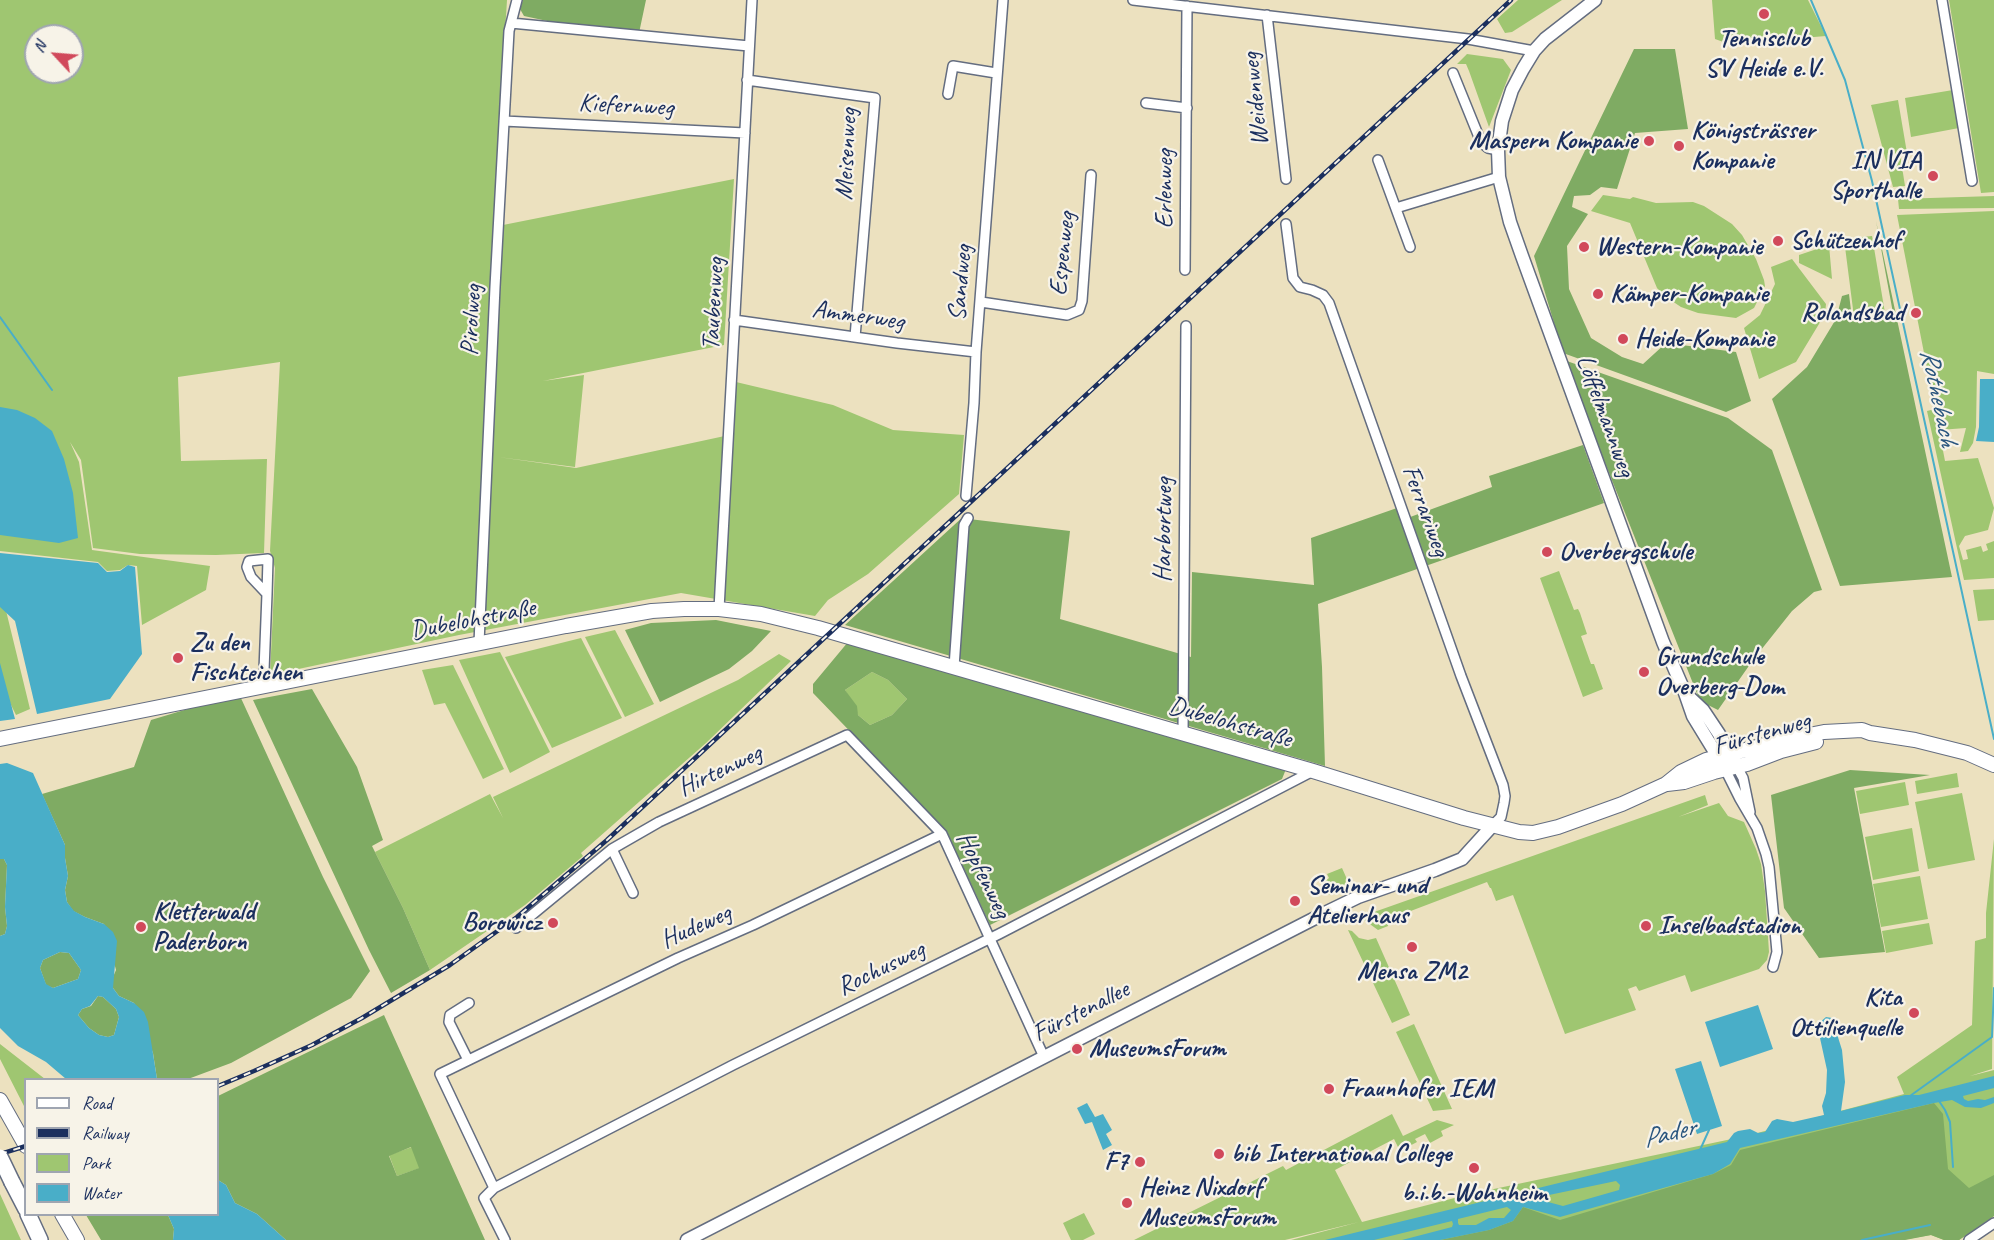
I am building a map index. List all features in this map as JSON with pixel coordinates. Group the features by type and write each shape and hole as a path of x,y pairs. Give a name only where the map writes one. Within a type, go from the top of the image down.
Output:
{"highway":[{"path":"0,1157 24,1205"},
{"path":"28,1216 40,1240"}],"main road":[{"name":"Dubelohstraße","path":"0,739 652,611 719,609 761,614 954,667 1313,771 1492,826"},
{"name":"Fürstenweg","path":"1492,826 1510,831 1533,833 1587,817 1641,797 1666,784 1684,782 1784,740 1824,732 1862,730 1936,744 1967,753 1991,764"},
{"path":"0,1100 24,1142"},
{"path":"63,1216 77,1240"}],"street":[{"name":"Pirolweg","path":"479,644 504,121 510,23 517,0"},
{"name":"Taubenweg","path":"719,609 752,0"},
{"name":"Sandweg","path":"966,496 975,403 976,352 1003,0"},
{"path":"1132,0 1478,40 1534,51"},
{"name":"Löffelmannweg","path":"1595,0 1550,34 1534,51 1523,69 1502,121 1498,150 1499,177 1521,256 1663,642 1685,693 1703,710 1728,762"},
{"path":"1942,0 1972,181"},
{"name":"Erlenweg","path":"1185,270 1187,6"},
{"name":"Weidenweg","path":"1268,15 1286,179"},
{"path":"510,23 749,46"},
{"path":"948,93 953,66 996,73"},
{"path":"1454,73 1480,142 1488,148 1498,150"},
{"name":"Meisenweg","path":"747,80 875,98 855,337"},
{"path":"1146,103 1187,108"},
{"name":"Kiefernweg","path":"504,121 744,133"},
{"path":"1378,160 1410,247"},
{"name":"Espenweg","path":"981,302 1067,315 1078,310 1082,301 1091,175"},
{"path":"1396,208 1499,177"},
{"name":"Ferrariweg","path":"1286,224 1293,279 1300,287 1323,295 1329,303 1461,676 1501,779 1505,796 1504,803 1501,817 1492,826"},
{"name":"Ammerweg","path":"734,320 976,352"},
{"name":"Harbortweg","path":"1183,734 1186,326"},
{"path":"954,667 964,525 968,518"},
{"path":"265,686 267,594"},
{"name":"Hopfenweg","path":"847,735 942,834 1044,1056"},
{"name":"Hirtenweg","path":"516,928 612,849 660,822 847,735"},
{"path":"1728,762 1740,799 1752,817 1762,840 1769,867 1777,952 1773,967"},
{"path":"1286,784 1295,766"},
{"name":"Rochusweg","path":"494,1188 733,1065 990,938 1313,771"},
{"name":"Fürstenallee","path":"687,1240 1358,897 1462,859 1492,826"},
{"name":"Hudeweg","path":"494,1188 440,1074 942,834"},
{"path":"612,849 633,892"},
{"path":"468,1060 449,1022 450,1015 469,1003"},
{"path":"494,1188 484,1198 505,1240"},
{"path":"1969,1240 1994,1224"}],"green space":[{"path":"0,0 507,0 493,227 734,179 724,345 543,381 584,375 575,467 498,457 576,468 734,434 736,382 833,405 893,430 964,435 959,494 868,574 828,600 815,616 681,593 459,635 270,675 275,568 270,551 280,362 178,377 181,461 267,459 264,553 140,554 93,548 81,460 70,442 79,462 92,550 210,566 206,590 142,625 137,566 128,565 120,570 107,571 98,562 0,551"},
{"path":"523,0 646,0 639,33 552,22 524,16 520,9"},
{"path":"1518,0 1562,0 1512,32 1505,33 1497,19"},
{"name":"Tennisclub SV Heide e.V.","path":"1712,0 1808,0 1826,36 1729,44 1715,39"},
{"path":"1949,0 1994,0 1994,192 1981,193"},
{"path":"1634,49 1675,49 1688,129 1635,133 1617,189 1601,187 1590,195 1574,196 1572,207 1588,214 1567,246 1569,289 1591,338 1622,357 1643,364 1666,343 1736,352 1751,401 1726,412 1563,353 1534,256"},
{"path":"1467,54 1503,59 1511,70 1489,127 1466,64 1457,64"},
{"path":"1953,90 1959,128 1911,137 1905,98"},
{"path":"1898,100 1907,153 1900,154 1905,186 1893,187 1871,105"},
{"path":"1603,195 1630,199 1633,197 1656,203 1693,202 1704,206 1732,224 1742,235 1756,259 1764,280 1765,286 1754,308 1736,318 1698,313 1681,307 1663,295 1657,288 1630,223 1591,211"},
{"path":"1994,196 1994,208 1899,209 1898,199"},
{"path":"1994,211 1994,374 1977,371 1976,427 1973,443 1968,451 1960,452 1966,428 1939,430 1945,461 1978,458 1994,508 1988,530 1965,536 1959,546 1963,560 1968,559 1966,550 1981,546 1983,552 1988,550 1986,544 1994,541 1994,578 1964,580 1927,411 1935,409 1897,215"},
{"path":"1876,221 1952,577 1840,586 1772,399 1807,367 1836,319 1842,296 1849,294 1852,319 1893,313"},
{"path":"1872,236 1885,313 1854,317 1844,239"},
{"path":"1829,245 1832,279 1799,263 1799,255"},
{"path":"1792,259 1826,304 1825,314 1796,362 1759,379 1744,328 1760,315 1775,284 1771,267"},
{"path":"1564,360 1728,418 1772,450 1822,590 1814,592 1792,611 1753,660 1718,710 1700,701"},
{"path":"1583,445 1604,503 1318,604 1325,766 845,625 965,515 969,519 1070,531 1060,619 1191,657 1192,572 1314,585 1311,538 1397,508 1402,520 1492,487 1489,476"},
{"path":"1559,571 1574,610 1578,609 1580,613 1587,634 1581,636 1603,689 1583,697 1540,578"},
{"path":"0,586 30,709 16,715 0,683"},
{"path":"1994,589 1994,620 1978,621 1973,590"},
{"path":"716,620 771,631 752,651 729,669 660,702 625,630 651,623"},
{"path":"615,630 654,704 625,717 585,637"},
{"path":"581,638 622,718 552,748 505,657"},
{"path":"848,642 1286,769 1282,779 990,925 947,832 813,693 813,684","holes":["872,672 888,680 907,699 892,715 870,725 858,715 857,706 845,690"]},
{"path":"500,652 550,752 510,773 459,660"},
{"path":"779,654 791,661 706,743 581,853 583,856 525,905 430,970 375,852 490,794 503,818 493,797 738,680"},
{"path":"453,665 504,769 483,779 445,703 434,705 422,670"},
{"path":"872,672 888,680 907,699 892,715 870,725 858,715 845,690"},
{"path":"312,689 357,767 383,840 372,846 403,908 430,970 391,993 253,700"},
{"path":"240,696 323,877 370,971 351,998 231,1063 191,1078 157,1078 153,1053 134,1003 119,996 113,988 113,977 116,970 104,924 73,911 67,902 65,890 68,876 65,845 42,794 134,767 151,720"},
{"path":"1850,770 1930,775 1854,788 1885,952 1819,958 1784,908 1771,795"},
{"path":"1957,773 1959,787 1917,794 1915,781"},
{"path":"1905,782 1909,805 1860,814 1856,791"},
{"path":"1962,793 1975,860 1928,869 1915,802"},
{"name":"Inselbadstadion","path":"1705,795 1708,805 1678,817 1719,803 1728,816 1744,822 1761,864 1769,952 1767,960 1759,969 1691,992 1685,975 1639,991 1636,986 1628,989 1636,1010 1565,1034 1513,895 1496,901 1487,882 1387,920 1388,926 1378,930 1360,917"},
{"path":"1912,828 1919,871 1873,880 1865,837"},
{"path":"1994,839 1992,1069 1970,1076 1994,1070 1994,1216 1959,1240 1944,1240 1931,1235 1902,1240 1291,1240 1359,1222 1285,1240 1134,1240 1283,1166 1286,1170 1392,1114 1403,1136 1437,1120 1454,1125 1441,1131 1443,1136 1430,1143 1425,1134 1415,1139 1417,1142 1400,1151 1394,1139 1335,1170 1362,1222 1470,1194 1746,1136 1904,1094 1897,1077 1972,1025 1975,941 1986,938 1986,913"},
{"path":"0,859 4,859 7,865 5,907 7,926 5,934 0,936"},
{"path":"1342,868 1350,886 1329,895 1323,883 1329,878 1327,874"},
{"path":"1920,876 1928,919 1881,927 1873,884"},
{"path":"1929,923 1933,944 1886,953 1882,931"},
{"path":"1348,930 1359,938 1368,940 1376,938 1410,1015 1392,1023"},
{"path":"60,952 69,953 81,970 78,979 53,988 46,985 40,968 43,960"},
{"path":"98,996 103,997 116,1009 119,1017 114,1035 108,1037 99,1035 89,1028 78,1015 82,1009 91,1006"},
{"path":"384,1015 485,1240 286,1240 257,1214 235,1203 226,1185 219,1181 219,1096","holes":["411,1147 419,1168 397,1176 389,1156"]},
{"path":"1414,1024 1452,1109 1433,1111 1396,1032"},
{"path":"0,1044 44,1078 24,1078 24,1106 0,1059"},
{"path":"1934,1103 1943,1114 1948,1169 1969,1188 1994,1175 1994,1216 1959,1240 1944,1240 1931,1235 1905,1240 1440,1240 1489,1230 1513,1221 1523,1207 1560,1220 1713,1174 1731,1165 1740,1150"},
{"path":"412,1147 420,1168 397,1176 389,1155"},
{"path":"0,1194 21,1240 0,1240"},
{"path":"1084,1213 1095,1234 1083,1240 1071,1240 1063,1223"},
{"path":"87,1216 168,1216 174,1229 173,1240 101,1240"}],"water":[{"path":"1980,379 1994,379 1994,442 1976,441 1979,427"},
{"path":"0,407 17,410 35,418 52,431 64,459 73,493 78,538 59,543 0,535"},
{"path":"0,553 98,563 107,572 120,571 128,565 135,567 142,654 110,699 37,714 15,621 0,607"},
{"path":"0,663 15,719 0,721"},
{"path":"7,763 33,773 65,845 68,876 65,890 67,902 74,911 104,924 113,932 117,941 113,988 119,996 134,1003 144,1012 148,1022 157,1078 65,1078 46,1062 18,1046 0,1028 0,936 5,934 7,926 5,907 7,865 4,859 0,859 0,764","holes":["60,952 69,953 81,970 78,979 53,988 46,984 40,968 43,960","98,996 103,997 116,1009 119,1017 114,1035 108,1037 99,1035 89,1028 78,1015"]},
{"path":"1758,1005 1773,1049 1720,1067 1705,1022"},
{"path":"1826,1017 1832,1018 1842,1050 1845,1082 1841,1111 1994,1076 1994,1088 1963,1096 1968,1101 1994,1097 1994,1103 1981,1108 1965,1107 1952,1100 1934,1103 1740,1148 1730,1164 1713,1174 1560,1217 1523,1207 1513,1221 1489,1230 1440,1240 1402,1240 1452,1227 1452,1221 1374,1240 1325,1240 1727,1142 1738,1131 1750,1129 1758,1133 1765,1132 1772,1121 1777,1119 1793,1122 1824,1115 1822,1106 1826,1093 1827,1070 1818,1029 1819,1023","holes":["1616,1181 1620,1185 1619,1190 1563,1206 1548,1202 1549,1195","1507,1207 1511,1210 1504,1218 1489,1218 1476,1225 1459,1225 1458,1223 1458,1219"]},
{"path":"1701,1061 1722,1126 1697,1134 1675,1069"},
{"path":"1087,1103 1095,1117 1103,1114 1112,1130 1106,1134 1112,1145 1103,1150 1092,1122 1085,1124 1077,1108"},
{"path":"219,1181 226,1185 235,1203 257,1214 286,1240 173,1240 174,1229 168,1216 219,1216"}],"waterway":[{"name":"Rothebach","path":"1811,0 1845,80 1872,181 1994,739"},
{"path":"0,317 52,390"},
{"name":"Rothebach","path":"1910,1096 1992,1037 1994,988"},
{"path":"1939,1101 1950,1122 1953,1167"},
{"name":"Pader","path":"1700,1150 1709,1130"},
{"path":"1862,1240 1930,1225"}],"railway":[{"path":"219,1086 312,1045 362,1018 450,965 517,917 607,840 1511,0"},
{"path":"0,1154 24,1147"}],"place":[{"name":"Tennisclub SV Heide e.V.","path":"1764,14"},
{"name":"Maspern Kompanie","path":"1649,141"},
{"name":"Königsträsser Kompanie","path":"1679,146"},
{"name":"IN VIA Sporthalle","path":"1933,176"},
{"name":"Schützenhof","path":"1778,241"},
{"name":"Western-Kompanie","path":"1584,247"},
{"name":"Kämper-Kompanie","path":"1598,294"},
{"name":"Rolandsbad","path":"1916,313"},
{"name":"Heide-Kompanie","path":"1623,339"},
{"name":"Overbergschule","path":"1547,552"},
{"name":"Zu den Fischteichen","path":"178,658"},
{"name":"Grundschule Overberg-Dom","path":"1644,672"},
{"name":"Seminar- und Atelierhaus","path":"1295,901"},
{"name":"Borowicz","path":"553,923"},
{"name":"Inselbadstadion","path":"1646,926"},
{"name":"Kletterwald Paderborn","path":"141,927"},
{"name":"Mensa ZM2","path":"1412,947"},
{"name":"Kita Ottilienquelle","path":"1914,1013"},
{"name":"MuseumsForum","path":"1077,1049"},
{"name":"Fraunhofer IEM","path":"1329,1089"},
{"name":"bib International College","path":"1219,1154"},
{"name":"F7","path":"1140,1162"},
{"name":"b.i.b.-Wohnheim","path":"1474,1168"},
{"name":"Heinz Nixdorf MuseumsForum","path":"1127,1203"}]}
